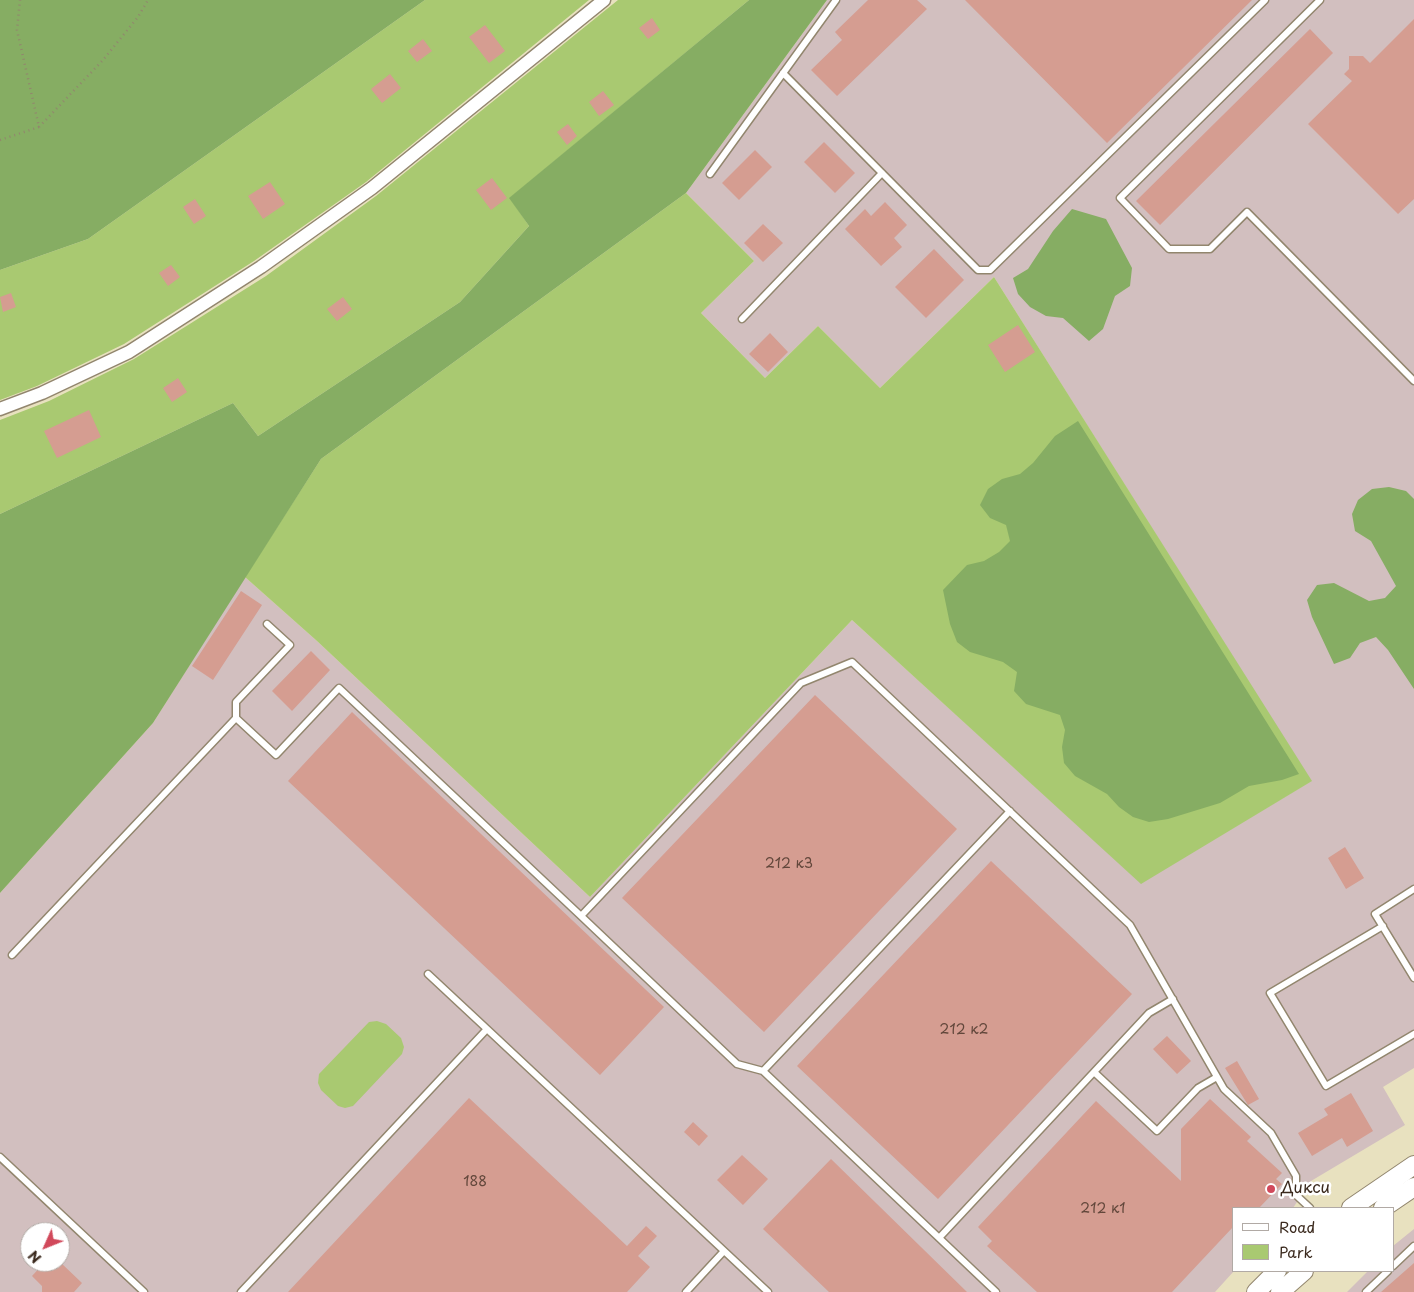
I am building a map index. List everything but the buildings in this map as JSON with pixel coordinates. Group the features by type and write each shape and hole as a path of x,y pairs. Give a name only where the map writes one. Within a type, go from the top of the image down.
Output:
{"main road":[{"path":"1352,1207 1414,1165"},
{"path":"1384,1207 1414,1187"},
{"path":"1256,1292 1276,1272"},
{"path":"1280,1292 1303,1272"}],"street":[{"path":"0,409 42,393 129,352 261,267 372,188 604,0"}],"lane":[{"path":"710,174 836,0"},
{"path":"783,72 978,270 990,270 1264,0"},
{"path":"1320,0 1120,198 1169,249 1210,249 1247,212 1414,381"},
{"path":"742,319 882,172"},
{"path":"12,955 236,718 236,702 290,645 267,624"},
{"path":"581,916 801,683 852,662 1130,925 1224,1089 1270,1133 1296,1176 1296,1195 1309,1207"},
{"path":"236,718 276,755 339,688 737,1064 763,1071 996,1292"},
{"path":"763,1071 1010,811"},
{"path":"1414,889 1375,914 1414,978"},
{"path":"1383,926 1270,993 1326,1086 1414,1034"},
{"path":"428,974 768,1292"},
{"path":"939,1238 1149,1013 1173,1000"},
{"path":"241,1292 487,1029"},
{"path":"1094,1072 1157,1131 1198,1088 1217,1077"},
{"path":"0,1157 144,1292"},
{"path":"1394,1265 1414,1246"},
{"path":"686,1292 724,1251"},
{"path":"1366,1292 1387,1272"}],"path":[{"path":"20,0 17,30 38,127"},
{"path":"0,140 38,127 103,60 138,17 148,0"}],"shaded area":[{"path":"827,0 1414,0 1414,1068 1383,1087 1405,1125 1311,1181 1294,1207 1232,1207 1233,1272 1215,1292 0,1292 0,893 153,723 245,577 317,641 590,897 852,620 1141,883 1311,781 994,277 880,388 818,326 765,378 701,313 754,261 686,193"},
{"path":"1414,1229 1414,1292 1347,1292 1367,1272 1394,1272 1394,1245"}],"green space":[{"path":"0,0 425,0 88,239 0,270"},
{"path":"425,0 589,0 366,182 254,261 124,344 37,386 0,400 0,270 88,239"},
{"path":"618,0 749,0 510,198 529,226 460,302 258,436 233,403 0,514 0,420 49,401 134,359 266,276 376,196"},
{"path":"749,0 827,0 686,193 321,459 153,723 0,893 0,514 233,403 258,436 460,302 529,226 509,198"},
{"path":"686,193 754,261 701,313 765,378 818,326 880,388 994,277 1312,781 1141,884 852,620 590,897 317,641 245,577 321,459"},
{"path":"1072,209 1106,219 1132,268 1130,286 1115,296 1103,329 1089,341 1063,318 1046,316 1030,307 1018,294 1013,278 1028,269 1053,231"},
{"path":"1078,421 1299,774 1282,780 1249,786 1220,803 1168,819 1149,822 1133,817 1119,807 1107,794 1075,776 1064,763 1062,747 1065,730 1060,715 1026,704 1014,691 1017,672 1003,662 970,652 957,642 950,624 943,590 967,565 984,561 999,552 1010,541 1006,525 990,518 980,505 988,489 1002,479 1020,474 1033,463 1055,436"},
{"path":"1389,487 1406,491 1414,499 1414,689 1388,650 1376,637 1360,643 1350,658 1334,664 1312,617 1307,600 1317,585 1334,583 1369,601 1385,598 1396,586 1371,541 1355,531 1352,514 1358,500 1372,489"},
{"path":"377,1021 386,1024 401,1038 404,1047 402,1054 353,1106 345,1108 338,1106 321,1090 318,1083 319,1074 369,1022"}],"place":[{"name":"Дикси","path":"1271,1189"}]}
